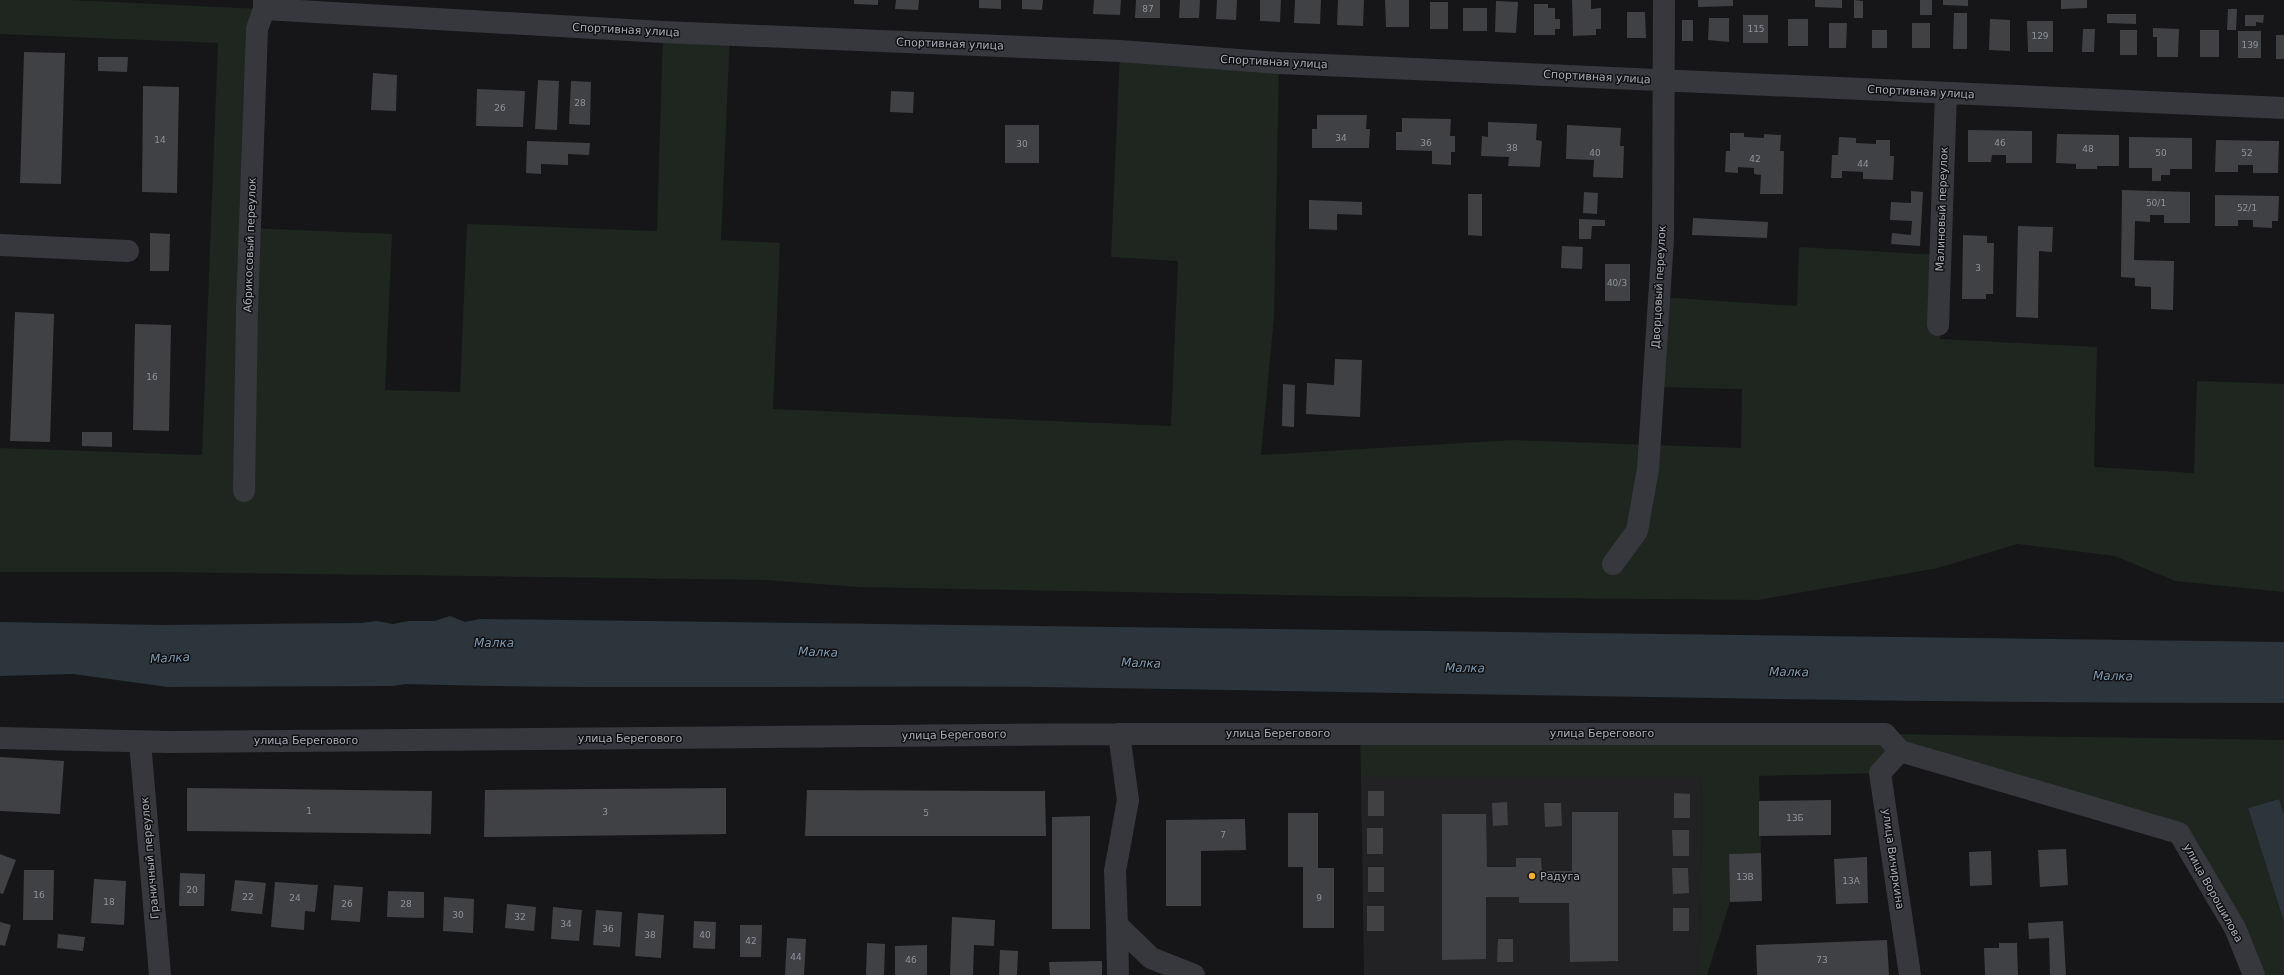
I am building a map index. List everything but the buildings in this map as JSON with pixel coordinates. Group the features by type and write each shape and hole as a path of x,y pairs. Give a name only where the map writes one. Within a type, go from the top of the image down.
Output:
{"street":[{"name":"Дворцовый переулок","path":"1613,564 1637,532 1648,469 1662,239 1664,0"},
{"name":"Спортивная улица","path":"264,5 566,28 1120,51 1279,63 2284,108"},
{"name":"Абрикосовый переулок","path":"244,491 247,308 257,29 264,5"},
{"name":"Малиновый переулок","path":"1938,325 1946,93"},
{"path":"0,245 128,251"},
{"path":"1118,975 1118,926 1115,871 1128,800 1119,734"},
{"name":"улица Берегового","path":"0,738 140,742 1119,734 1885,734 1900,751"},
{"name":"Граничный переулок","path":"140,742 160,975"},
{"name":"улица Ворошилова","path":"1900,751 2179,833 2235,928 2254,975"},
{"name":"улица Вичиркина","path":"1900,751 1880,773 1910,975"},
{"path":"1118,926 1152,966 1194,975"}],"shaded area":[{"path":"0,0 70,0 264,9 250,228 392,234 385,390 460,392 467,224 657,231 663,32 730,34 721,240 780,243 773,409 1171,426 1178,261 1111,257 1120,51 1279,63 1274,317 1261,455 1513,440 1741,448 1742,389 1653,387 1659,297 1797,306 1799,247 1940,255 1938,325 1940,339 2097,347 2094,467 2194,473 2197,381 2284,384 2284,592 2175,581 2115,556 2017,544 1938,568 1758,600 1341,596 858,587 766,580 165,572 0,572 0,448 202,455 218,43 0,34"},
{"path":"1360,733 1885,734 2284,740 2284,815 2279,799 2248,808 2284,922 2284,975 2254,975 2179,833 1900,751 1880,773 1759,776 1761,853 1729,854 1730,902 1707,975 1700,975 1702,777 1361,777"},
{"name":"Радуга","path":"1361,777 1702,777 1700,975 1364,975"}],"water":[{"name":"Малка","path":"450,616 465,622 480,619 2284,642 2284,703 1817,700 1038,687 563,687 405,684 393,686 168,687 73,674 0,676 0,622 162,625 360,623 377,621 393,624 409,621 434,621"},
{"path":"2279,799 2284,815 2284,922 2248,808"}],"place":[{"name":"Радуга","path":"1532,876"}]}
